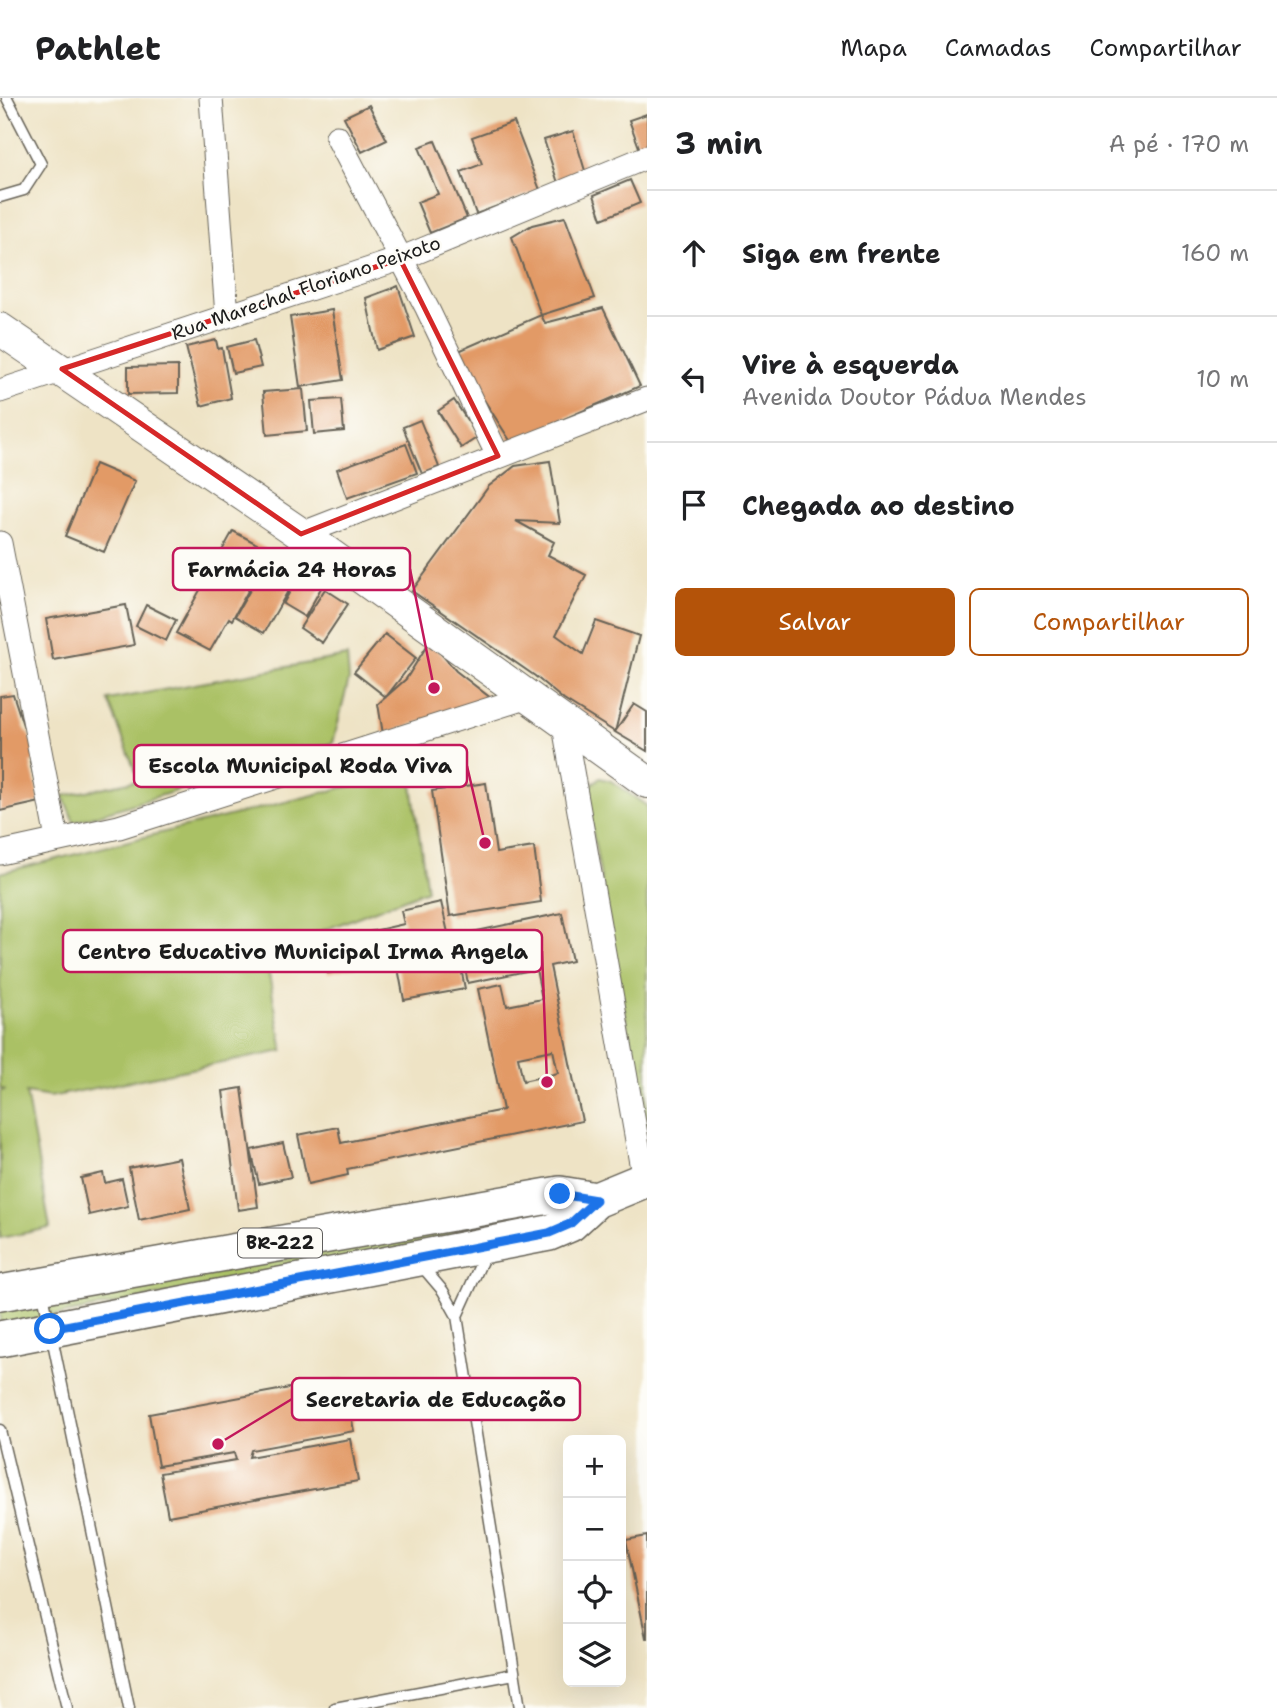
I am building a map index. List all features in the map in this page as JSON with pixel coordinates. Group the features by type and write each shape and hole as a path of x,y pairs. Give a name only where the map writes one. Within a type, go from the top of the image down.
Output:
{"main road":[{"path":"0,329 301,534 531,696 647,782"},
{"name":"BR-222","path":"0,1293 565,1209 646,1181"},
{"name":"BR-222","path":"0,1339 549,1233 565,1209"}],"street":[{"path":"211,98 227,316"},
{"path":"337,137 427,308 443,348 498,456"},
{"name":"Rua Marechal Floriano Peixoto","path":"0,391 400,259 647,158"},
{"path":"301,534 647,398"},
{"path":"0,543 57,839"},
{"path":"0,853 119,827 531,696"},
{"path":"563,720 646,1181"}],"lane":[{"path":"0,197 24,190 41,164 7,98"},
{"path":"457,1316 488,1246"},
{"path":"416,1260 443,1291 457,1316 520,1708"},
{"path":"41,1286 129,1708"},
{"path":"0,1430 67,1708"},
{"path":"335,1708 514,1674"}],"highlighted area":[{"path":"400,259 498,456 301,534 62,369"}],"green space":[{"path":"347,656 349,679 333,743 74,822 63,796 139,780 108,700"},
{"path":"410,771 427,890 265,953 283,1051 50,1097 26,1093 50,1228 0,1238 0,1091 6,1090 0,1088 0,873"},
{"path":"600,778 611,781 647,806 647,1137 585,789"},
{"path":"551,1213 546,1222 0,1326 0,1309"}],"building":[{"path":"369,105 387,140 362,152 344,117"},
{"path":"647,114 647,147 640,150 629,120"},
{"path":"514,122 540,190 476,214 461,172 482,164 472,137"},
{"path":"573,131 586,174 558,183 544,140"},
{"path":"435,141 467,218 430,233 417,202 438,194 419,147"},
{"path":"630,180 640,203 602,219 594,195"},
{"path":"565,217 595,298 541,315 512,237 532,225"},
{"path":"398,286 415,337 377,350 366,298"},
{"path":"603,308 640,386 511,442 454,353 541,315 545,323"},
{"path":"332,310 343,380 300,387 290,317"},
{"path":"216,340 218,349 222,348 231,398 201,406 186,347"},
{"path":"254,340 261,367 233,373 227,347"},
{"path":"178,366 178,393 128,394 128,367"},
{"path":"303,389 307,431 267,435 263,392"},
{"path":"341,399 344,431 314,434 311,401"},
{"path":"454,400 478,437 461,448 438,411"},
{"path":"420,420 439,467 422,474 403,427"},
{"path":"406,444 417,473 347,498 337,469"},
{"path":"550,461 560,523 516,521 554,542 548,555 586,575 556,635 583,654 596,621 639,636 615,732 564,700 535,676 412,591 489,486 515,466"},
{"path":"95,464 135,481 104,552 65,536"},
{"path":"233,531 270,551 232,620 229,618 210,651 176,633"},
{"path":"271,554 300,570 264,633 235,616"},
{"path":"299,575 321,588 305,617 283,604"},
{"path":"325,589 348,604 322,643 300,628"},
{"path":"126,605 134,645 53,660 46,619"},
{"path":"146,605 176,620 166,641 136,626"},
{"path":"385,634 416,658 386,697 354,672"},
{"path":"430,641 456,671 492,699 383,734 378,704 406,679"},
{"path":"13,694 23,725 42,760 30,762 40,802 0,811 0,696"},
{"path":"634,704 647,712 647,751 615,732"},
{"path":"486,783 496,853 534,847 541,902 450,916 432,791"},
{"path":"441,902 451,946 328,973 321,943 404,924 401,911"},
{"path":"562,913 572,961 550,966 582,1121 347,1169 348,1175 308,1184 298,1135 338,1127 341,1143 503,1110 478,989 502,984 507,1006 542,999 536,969 468,983 458,935","holes":["553,1050 558,1073 523,1081 518,1057"]},
{"path":"459,957 465,989 404,1000 398,968"},
{"path":"242,1088 258,1207 238,1210 223,1091"},
{"path":"283,1143 291,1177 259,1184 251,1150"},
{"path":"179,1158 190,1209 139,1220 129,1168"},
{"path":"103,1173 105,1183 122,1179 128,1206 89,1215 81,1178"},
{"path":"344,1378 354,1431 251,1450 249,1457 350,1439 358,1481 168,1516 160,1473 236,1460 234,1453 158,1466 149,1414"},
{"path":"647,1536 647,1638 646,1638 626,1540"}],"place":[{"name":"Farmácia 24 Horas","path":"434,688"},
{"name":"Escola Municipal Roda Viva","path":"485,843"},
{"name":"Centro Educativo Municipal Irma Angela","path":"547,1082"},
{"name":"Secretaria de Educação","path":"218,1444"}],"route":[{"path":"50,1329 549,1233 570,1224 596,1200 560,1194"}]}
